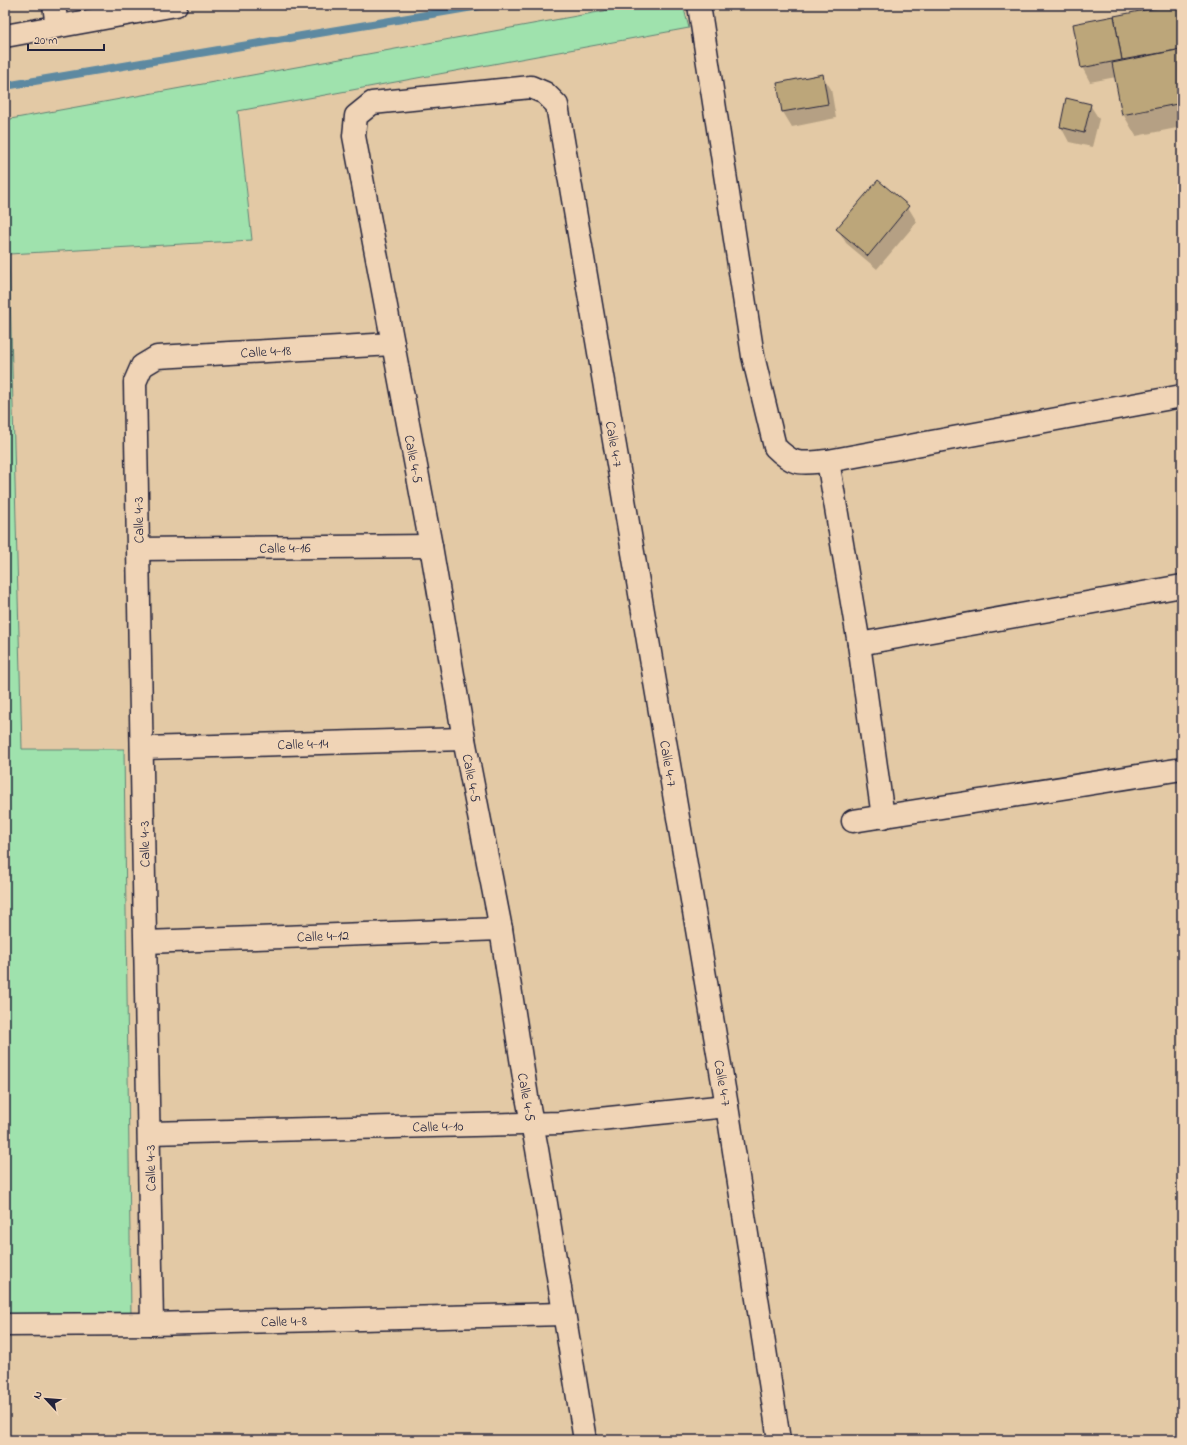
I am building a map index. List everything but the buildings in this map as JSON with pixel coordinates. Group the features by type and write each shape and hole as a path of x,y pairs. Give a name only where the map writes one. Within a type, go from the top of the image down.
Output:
{"street":[{"path":"5,36 56,15 176,5"},
{"path":"699,5 753,356 775,447 786,458 800,463 828,461 1182,396"},
{"name":"Calle 4-5","path":"545,93 531,87 372,103 356,116 354,136 431,546 464,739 501,929 527,1097 584,1440"},
{"name":"Calle 4-7","path":"545,93 557,105 559,112 727,1106 779,1440"},
{"name":"Calle 4-18","path":"142,366 157,357 393,344"},
{"name":"Calle 4-3","path":"142,366 135,382 152,1324"},
{"path":"828,461 859,644 883,817"},
{"name":"Calle 4-16","path":"139,550 431,546"},
{"path":"859,644 1182,586"},
{"name":"Calle 4-14","path":"142,748 464,739"},
{"path":"853,822 1182,769"},
{"name":"Calle 4-12","path":"146,942 501,929"},
{"name":"Calle 4-10","path":"149,1133 560,1123 727,1106"},
{"name":"Calle 4-8","path":"5,1325 152,1324 564,1314"}],"green space":[{"path":"637,5 683,5 689,28 238,111 252,240 9,254 22,749 124,749 131,1316 5,1320 5,120"}],"waterway":[{"path":"5,86 485,5"}]}
